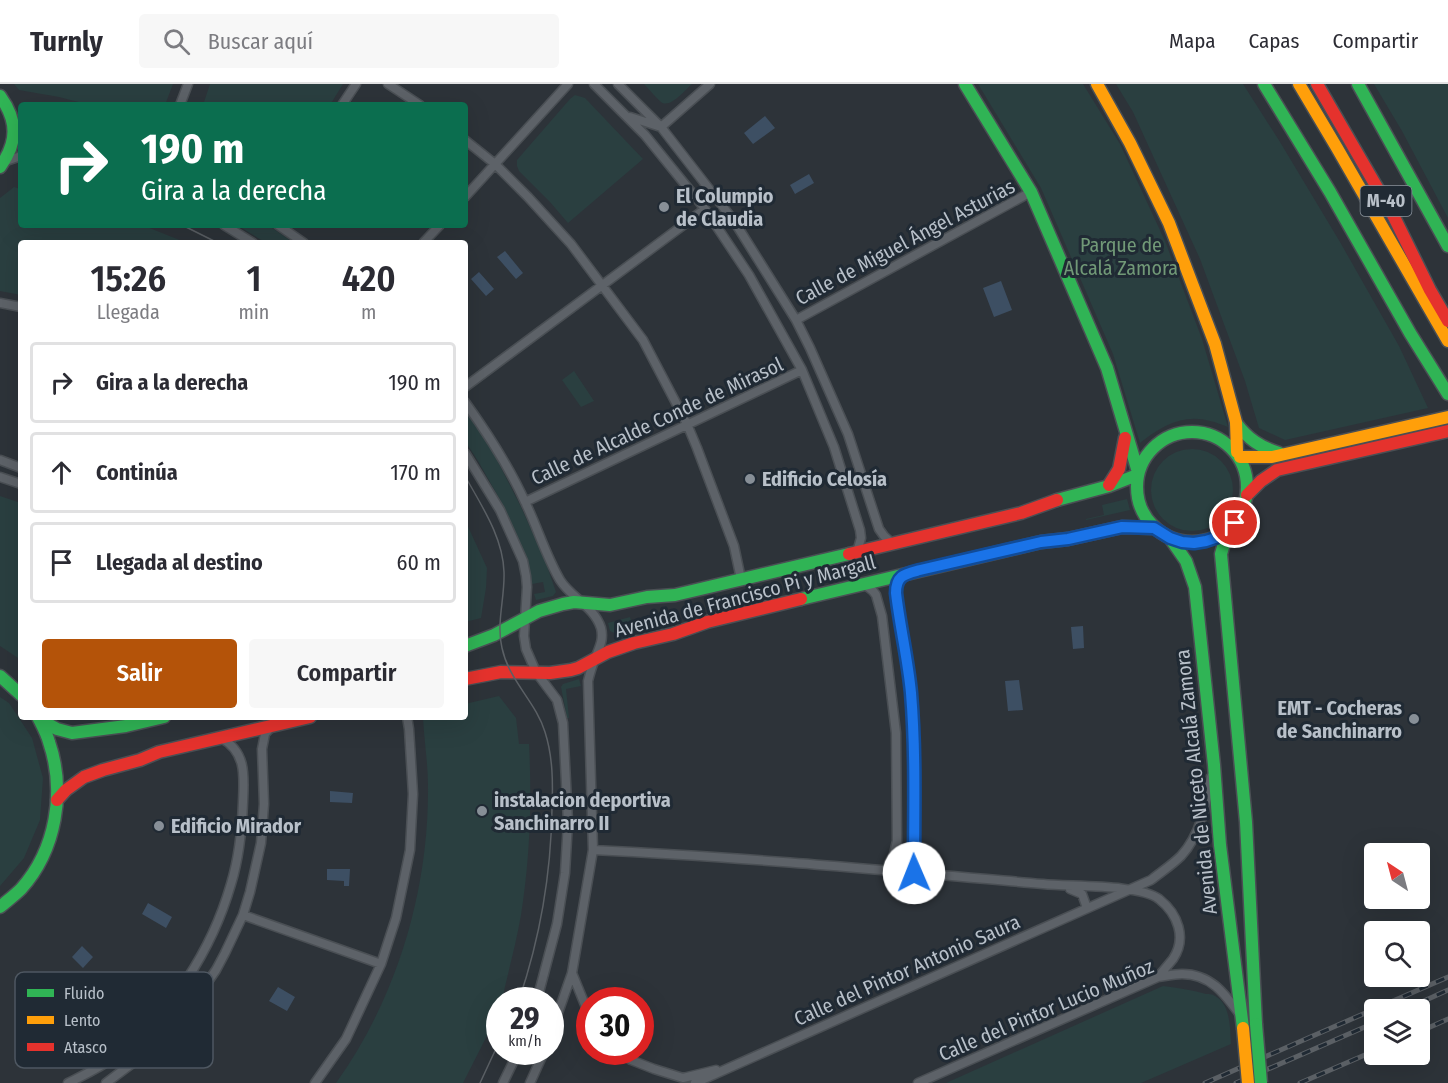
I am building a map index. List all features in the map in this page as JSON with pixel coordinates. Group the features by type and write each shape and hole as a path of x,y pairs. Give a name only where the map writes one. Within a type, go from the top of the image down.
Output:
{"main road":[{"path":"965,84 1031,192 1107,368 1137,473 1137,494 1145,516 1154,528 1170,538 1182,542 1206,541 1228,530 1241,514 1247,495 1246,472 1238,454 1236,422 1215,344 1169,223 1130,143 1097,84"},
{"path":"1264,84 1315,167 1399,316 1448,394"},
{"path":"1299,84 1448,341"},
{"name":"M-40","path":"1317,84 1394,215 1448,321"},
{"name":"M-40","path":"1358,84 1448,246"},
{"path":"0,96 8,105 18,124 12,149 3,164"},
{"path":"1137,473 1144,459 1160,443 1184,433 1198,432 1212,436 1225,442 1238,454 1259,458 1448,417"},
{"path":"1236,422 1256,445 1283,454"},
{"path":"1247,495 1277,470 1448,431"},
{"path":"1106,488 1118,475 1126,434"},
{"name":"Avenida de Francisco Pi y Margall","path":"468,645 488,638 551,607 574,602 610,605 647,597 671,596 1021,513 1106,488 1126,481 1137,473"},
{"name":"Avenida de Francisco Pi y Margall","path":"468,678 496,672 550,673 571,670 622,647 699,625 864,584 1041,542 1068,539 1122,527 1154,528"},
{"name":"Avenida de Niceto Alcalá Zamora","path":"1228,530 1221,554 1246,822 1261,1083"},
{"name":"Avenida de Niceto Alcalá Zamora","path":"1170,538 1187,561 1195,587 1222,863 1243,1023 1248,1083"},
{"path":"0,676 18,692"},
{"path":"0,907 21,888 34,872 44,856 55,822 57,774 55,757 40,720"},
{"path":"42,720 57,729 72,733 126,726 151,720"},
{"path":"57,800 73,783 89,774 139,761 159,752 297,720"}],"street":[{"path":"181,102 188,84"},
{"path":"344,102 356,84"},
{"path":"388,84 415,102"},
{"path":"468,194 568,84"},
{"path":"594,84 645,135 705,210 749,275 802,370 834,447 856,515 861,538 857,552"},
{"path":"618,84 661,127 734,220 796,320 848,434 879,530 893,544"},
{"path":"661,127 710,84"},
{"path":"628,117 661,127"},
{"path":"468,142 495,164 571,244 643,340 697,448 734,546 741,579"},
{"path":"3,164 18,157"},
{"name":"Calle de Miguel Ángel Asturias","path":"796,320 1031,192"},
{"path":"468,385 705,210"},
{"path":"229,228 248,240"},
{"path":"282,228 300,240"},
{"path":"426,240 437,228"},
{"path":"0,303 18,306"},
{"name":"Calle de Alcalde Conde de Mirasol","path":"525,502 802,370"},
{"path":"468,406 507,468 565,587 583,603"},
{"path":"468,458 500,510 523,561 526,576 524,641 536,672 557,700 563,723 568,822 565,873 557,924 540,987"},
{"path":"0,460 18,467"},
{"path":"0,477 18,483"},
{"path":"904,575 898,580 896,593 911,691 914,742 914,873"},
{"path":"864,584 876,595 882,616 896,733 897,841 890,871"},
{"name":"Avenida de Francisco Pi y Margall","path":"583,603 597,618 602,630 602,642 594,659"},
{"path":"564,996 572,973 593,850 588,681 594,659"},
{"path":"315,1083 346,1039 381,964 396,918 410,850 412,794 408,720"},
{"path":"213,974 243,915 256,865 264,804 262,741 272,726"},
{"path":"191,972 217,922 232,883 240,837 243,771 238,751 221,738"},
{"name":"Calle del Pintor Antonio Saura","path":"695,1083 1151,879 1169,866 1192,842 1205,808 1214,765"},
{"path":"593,850 1064,886 1131,889 1157,898 1172,912 1179,924 1180,940 1174,957 1158,977"},
{"path":"1064,886 1082,894 1087,908"},
{"path":"243,915 381,964"},
{"path":"572,973 578,987"},
{"name":"Calle del Pintor Lucio Muñoz","path":"918,1083 1158,977 1183,974 1200,977 1216,985 1229,1000 1243,1023"},
{"name":"Calle del Pintor Antonio Saura","path":"642,1065 682,1078 742,1063"},
{"path":"503,1083 512,1065"},
{"path":"530,1083 538,1065"},
{"path":"68,1083 83,1080 99,1068"},
{"path":"106,1083 126,1068"}],"green space":[{"path":"14,84 173,84 166,102 78,102 19,90"},
{"path":"210,84 343,84 332,102 204,102"},
{"path":"644,84 692,84 673,101 665,103 661,102"},
{"name":"Parque de Alcalá Zamora","path":"978,84 1083,84 1120,144 1165,241 1202,339 1228,427 1200,419 1181,420 1164,427 1140,443 1113,354 1041,188"},
{"path":"1116,84 1243,84 1340,242 1399,346 1428,408 1285,440 1259,428 1245,381 1200,259 1133,112"},
{"path":"1374,84 1448,84 1448,218 1402,131"},
{"path":"575,95 585,98 643,159 568,223 519,171 517,160"},
{"path":"14,187 18,188 18,228 150,228 180,240 18,240 18,294 0,291 0,198"},
{"path":"242,228 272,228 290,240 261,240"},
{"path":"574,371 594,401 581,407 562,380"},
{"path":"468,414 493,452 521,507 545,560 556,592 553,596 536,600 534,594 545,592 543,582 532,584 527,560 503,505 468,446"},
{"path":"1192,449 1208,452 1221,461 1230,474 1233,490 1230,506 1221,519 1208,528 1192,531 1176,528 1163,519 1154,506 1151,490 1154,474 1163,461 1176,452"},
{"path":"0,496 18,502 18,658 0,646"},
{"path":"1127,499 1130,510 1086,520 1104,515 1102,505"},
{"path":"468,527 487,568 481,618 468,621"},
{"path":"630,617 633,628 614,633 610,631 608,623"},
{"path":"579,679 581,686 566,689 569,718 567,718 561,687 563,684"},
{"path":"499,696 516,718 519,744 529,744 530,830 524,894 505,987 486,987 486,1038 463,1083 336,1083 358,1050 392,979 415,903 423,864 427,825 428,777 423,720 468,720 468,703"},
{"path":"0,697 9,703 18,720 32,738 43,778 40,820 24,858 0,886"},
{"path":"1163,986 1212,994 1220,1000 1229,1018 1231,1044 1141,1083 946,1083"}],"water":[{"path":"765,116 775,128 753,144 744,133"},
{"path":"809,174 814,183 795,194 790,185"},
{"path":"505,251 523,273 516,279 497,257"},
{"path":"479,272 494,289 486,296 471,279"},
{"path":"1001,281 1012,310 994,317 983,288"},
{"path":"1083,626 1084,648 1073,649 1071,627"},
{"path":"1019,680 1023,710 1008,711 1005,681"},
{"path":"330,791 353,793 352,803 330,802"},
{"path":"327,869 350,869 349,886 344,886 344,881 327,880"},
{"path":"148,903 172,917 166,928 142,914"},
{"path":"82,946 93,957 83,968 72,957"},
{"path":"278,987 295,997 287,1011 269,1001"}],"tram line":[{"path":"188,228 212,240"},
{"path":"468,482 490,522 503,559 504,582 500,639 505,660 541,721 548,741 551,760 551,833 547,882 533,953 523,987"},
{"path":"480,1083 488,1065"}],"railway":[{"path":"1205,1083 1448,977"},
{"path":"1428,999 1448,990"},
{"path":"1430,1027 1448,1019"},
{"path":"1236,1083 1364,1027"},
{"path":"1300,1083 1364,1055"}],"traffic: fast":[{"path":"965,84 1031,192 1107,368 1138,472"},
{"path":"1264,84 1448,394"},
{"path":"1358,84 1448,246"},
{"path":"0,96 10,114 14,132 10,149 0,167"},
{"path":"1236,423 1255,442 1279,453"},
{"path":"1192,432 1213,436 1231,448 1243,466 1247,487 1243,508 1231,526 1213,538 1192,542 1171,538 1153,526 1141,508 1137,487 1141,466 1153,448 1171,436 1192,432"},
{"path":"1057,500 1109,486 1137,475"},
{"path":"801,599 1041,542 1068,539 1122,527 1154,528"},
{"path":"1228,530 1221,554 1246,822 1256,1024"},
{"path":"1170,538 1186,561 1195,587 1220,845 1243,1028"},
{"path":"468,645 494,635 539,611 563,604 574,602 610,605 647,597 675,595 849,554"},
{"path":"0,676 18,692"},
{"path":"0,907 21,889 33,874 50,839 57,800 57,781 47,736 39,720"},
{"path":"41,720 57,729 72,733 126,726 151,720"},
{"path":"1256,1024 1261,1083"}],"traffic: slow":[{"path":"1097,84 1130,143 1169,223 1215,344 1236,422 1237,452"},
{"path":"1299,84 1448,341"},
{"path":"1240,457 1272,457 1448,417"},
{"path":"1243,1028 1248,1083"}],"traffic: jam":[{"path":"1317,84 1393,215 1448,321"},
{"path":"1247,495 1277,470 1448,431"},
{"path":"1109,485 1119,469 1125,438"},
{"path":"849,554 1021,513 1057,500"},
{"path":"468,678 501,672 550,673 571,670 608,652 634,643 801,599"},
{"path":"57,800 84,777 103,770 140,760 159,752 297,720"}],"place":[{"name":"El Columpio de Claudia","path":"664,207"},
{"name":"Edificio Celosía","path":"750,479"},
{"name":"EMT - Cocheras de Sanchinarro","path":"1414,719"},
{"name":"instalacion deportiva Sanchinarro II","path":"482,811"},
{"name":"Edificio Mirador","path":"159,826"}],"route":[{"path":"914,873 914,742 911,691 896,593 898,580 904,575 920,570 1041,542 1068,539 1118,528 1154,528 1170,538 1194,543 1218,537 1235,523"}]}
